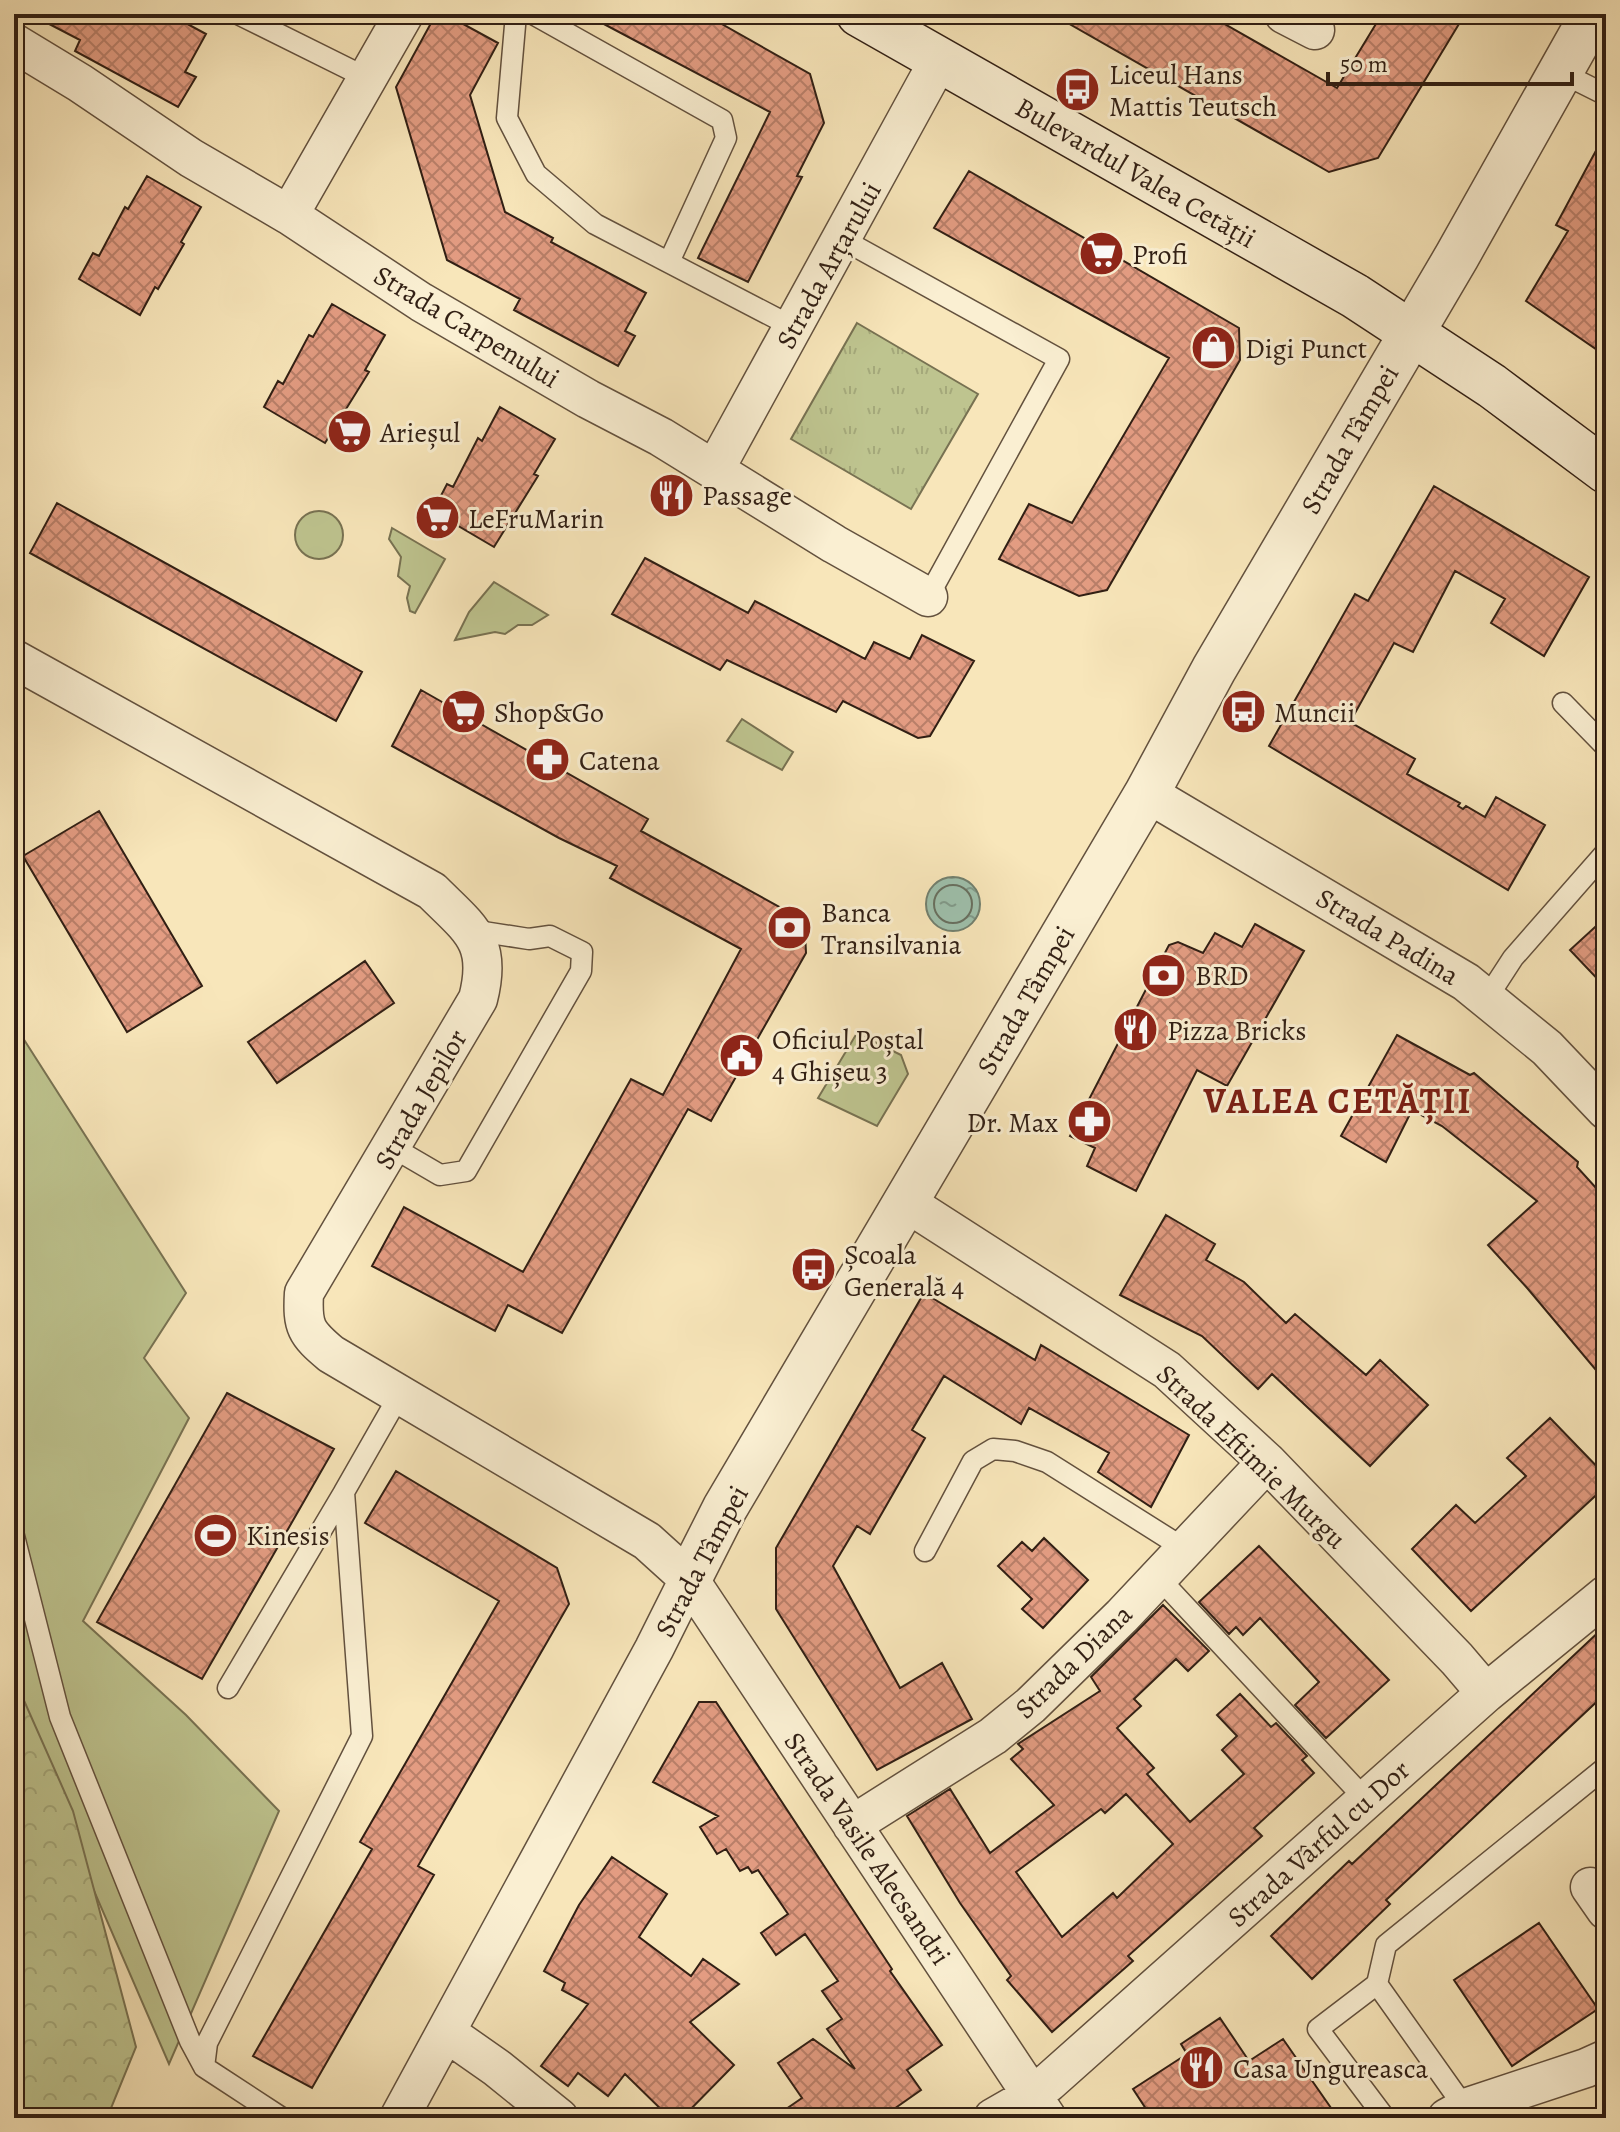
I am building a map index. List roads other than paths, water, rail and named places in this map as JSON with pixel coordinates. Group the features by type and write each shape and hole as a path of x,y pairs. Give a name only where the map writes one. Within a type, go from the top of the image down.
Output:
{"street":[{"path":"289,215 404,14"},
{"name":"Strada Tâmpei","path":"399,2118 654,1649 725,1508 1147,793 1209,678 1593,14"},
{"name":"Bulevardul Valea Cetății","path":"861,15 1355,296 1492,386 1606,471"},
{"name":"Strada Carpenului","path":"14,43 80,83 191,158 289,215 421,302 715,469 834,544 928,597"},
{"name":"Strada Arțarului","path":"715,469 939,60"},
{"name":"Strada Jepilor","path":"14,659 432,891 471,930 482,951 484,974 478,999 304,1293 303,1314 310,1337 331,1354 647,1541 689,1579"},
{"name":"Strada Padina","path":"1147,793 1428,959 1487,998 1547,1048 1606,1110"},
{"name":"Strada Eftimie Murgu","path":"907,1203 1167,1370 1267,1462 1486,1693"},
{"name":"Strada Diana","path":"852,1825 993,1736 1072,1666 1267,1462"},
{"name":"Strada Vasile Alecsandri","path":"689,1579 1040,2107"},
{"name":"Strada Vârful cu Dor","path":"993,2118 1040,2107 1486,1693 1606,1595"},
{"path":"447,2033 559,2118"},
{"path":"1456,2113 1606,2059"}],"lane":[{"path":"238,14 367,78"},
{"path":"516,14 507,118 536,174 595,224 793,327"},
{"path":"533,14 722,120 726,138 669,262"},
{"path":"1560,72 1606,95"},
{"path":"842,239 1059,359 928,597"},
{"path":"1563,703 1606,747"},
{"path":"1487,998 1513,958 1606,852"},
{"path":"392,1147 440,1175 466,1171 581,971 582,952 550,936 529,939 471,930"},
{"path":"228,1688 400,1394"},
{"path":"925,1551 973,1461 993,1449 1015,1451 1047,1462 1185,1549"},
{"path":"204,2067 207,2043 362,1736 344,1492"},
{"path":"14,1536 60,1717 190,2041 204,2067 282,2118"},
{"path":"1158,1577 1367,1801"},
{"path":"1385,2118 1318,2029 1377,1984 1386,1945 1606,1767"},
{"path":"1377,1984 1456,2113"}],"water":[{"path":"953,877 972,885 980,904 972,923 953,931 934,923 926,904 934,885"}],"place":[{"name":"Liceul Hans Mattis Teutsch","path":"1078,90"},
{"name":"Profi","path":"1101,254"},
{"name":"Digi Punct","path":"1214,348"},
{"name":"Arieșul","path":"349,432"},
{"name":"Passage","path":"671,495"},
{"name":"LeFruMarin","path":"437,518"},
{"name":"Shop&Go","path":"463,712"},
{"name":"Muncii","path":"1243,712"},
{"name":"Catena","path":"548,760"},
{"name":"Banca Transilvania","path":"790,928"},
{"name":"BRD","path":"1164,975"},
{"name":"Pizza Bricks","path":"1136,1030"},
{"name":"Oficiul Poștal 4 Ghișeu 3","path":"741,1055"},
{"name":"Dr. Max","path":"1089,1122"},
{"name":"Școala Generală 4","path":"813,1270"},
{"name":"Kinesis","path":"215,1535"},
{"name":"Casa Ungureasca","path":"1202,2068"}],"district":[{"name":"VALEA CETĂȚII","path":"1338,1100"}]}
